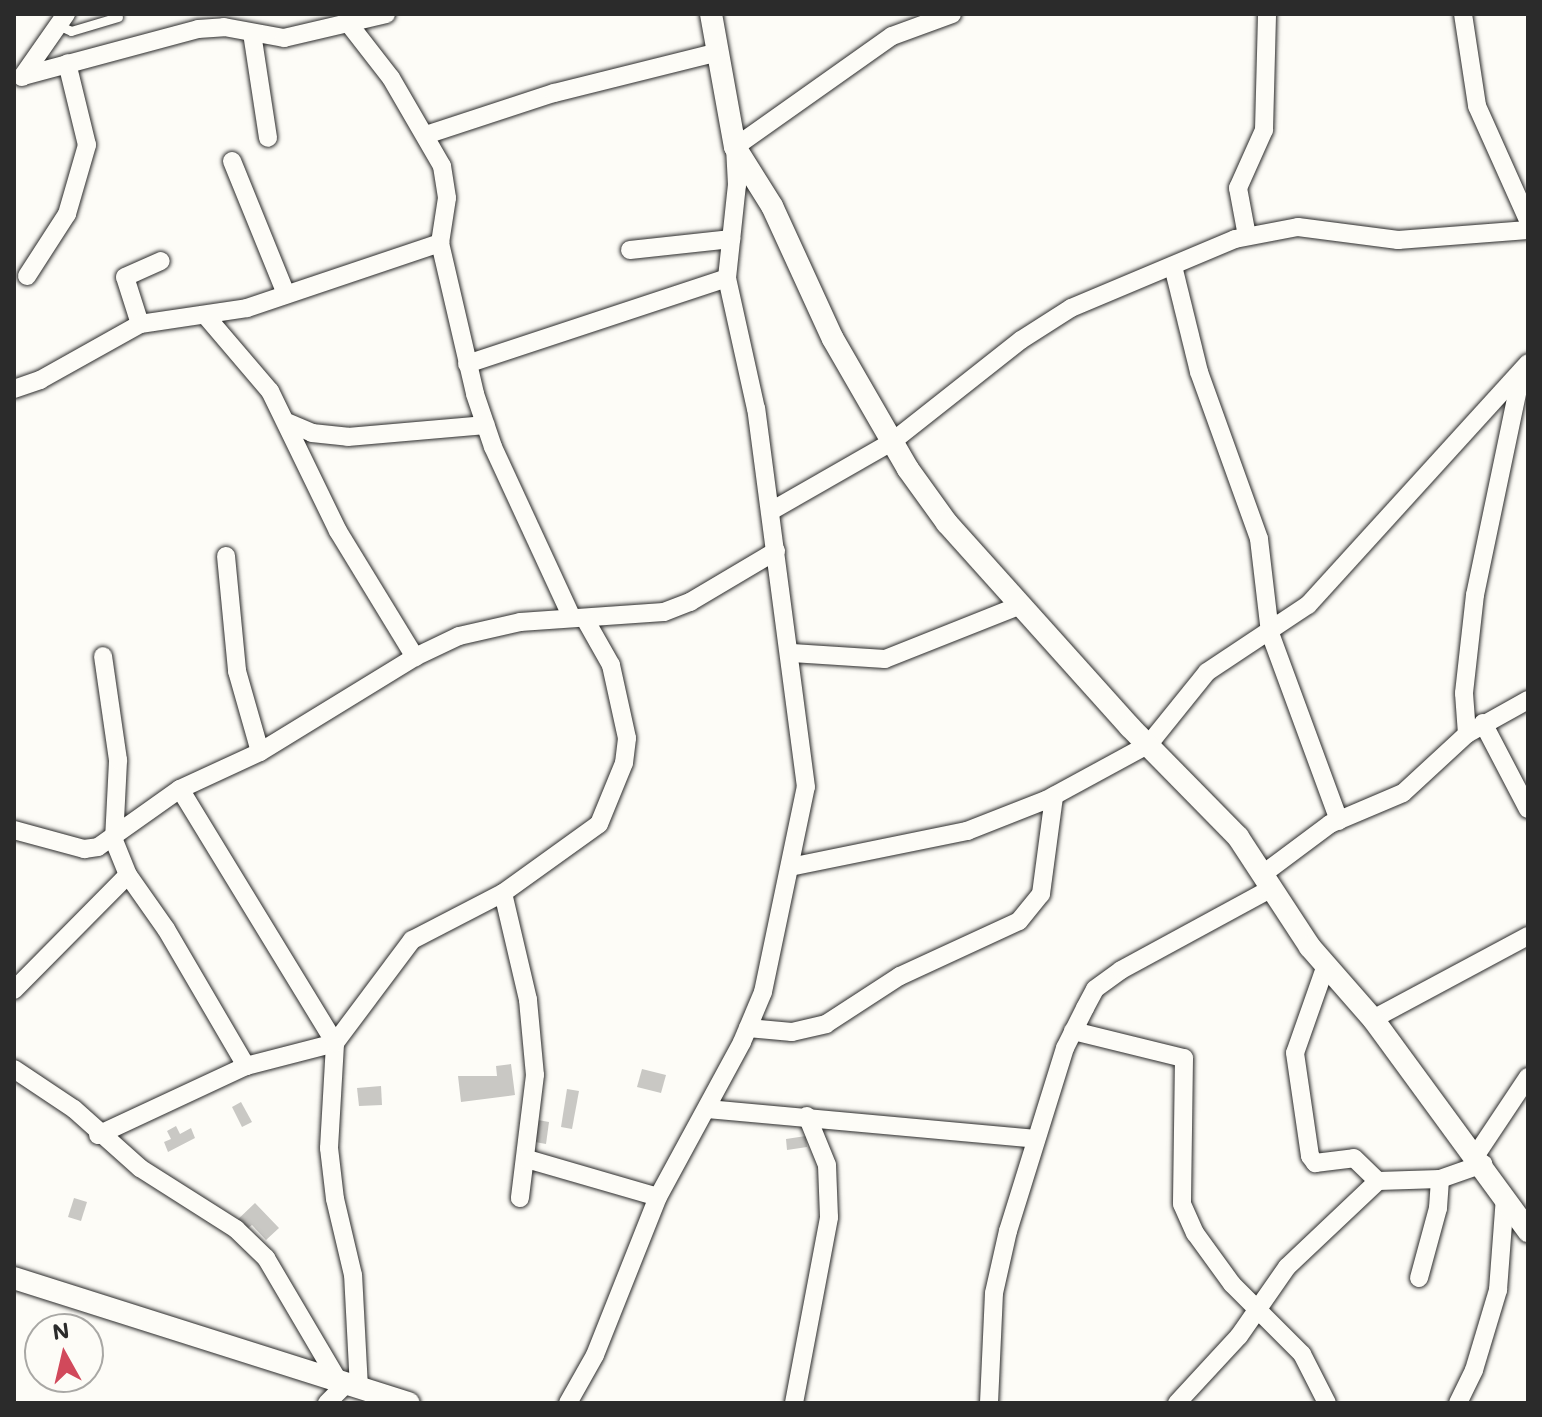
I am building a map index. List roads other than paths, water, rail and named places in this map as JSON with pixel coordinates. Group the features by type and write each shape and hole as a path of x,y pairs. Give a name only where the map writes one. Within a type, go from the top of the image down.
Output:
{"street":[{"path":"18,80 62,64 198,29 224,27 284,38 386,14"},
{"path":"568,1403 595,1355 658,1197 708,1109 763,992 806,787 792,653 771,511 727,278 735,147 711,14"},
{"path":"735,147 880,43 952,14"},
{"path":"1247,236 1238,188 1264,130 1267,14"},
{"path":"1463,14 1477,106 1528,220"},
{"path":"18,80 48,46 63,20"},
{"path":"349,24 426,135 442,166 447,198 440,243 467,364 485,425 579,619 611,665 627,738 624,763 599,824 503,893 412,940 335,1043 329,1148 335,1199 353,1275 351,1389"},
{"path":"252,33 268,138"},
{"path":"27,276 67,214 87,145 62,64 48,46"},
{"path":"426,135 554,93 719,52"},
{"path":"735,147 772,206 833,339 893,441 947,523 1149,744 1217,811 1326,965 1373,1019 1526,1227"},
{"path":"232,161 286,294"},
{"path":"771,511 893,441 1021,340 1071,308 1247,236 1298,227 1413,240 1528,230"},
{"path":"630,250 731,239"},
{"path":"14,389 40,380 140,324 205,315 286,294 440,243"},
{"path":"140,324 125,277 161,261"},
{"path":"1173,266 1199,372 1259,539 1270,633 1339,821"},
{"path":"467,364 727,278"},
{"path":"205,315 270,391 289,423 338,531 415,657"},
{"path":"790,867 954,835 1054,796 1149,744 1200,678 1308,605 1525,366"},
{"path":"1467,734 1464,693 1475,595 1507,427 1525,366"},
{"path":"1484,412 1507,427"},
{"path":"289,423 312,433 348,437 485,425"},
{"path":"14,830 84,849 114,840 180,789 260,752 415,657 495,627 633,617 677,607 776,551"},
{"path":"226,556 237,671 260,752"},
{"path":"792,653 885,659 1021,605"},
{"path":"103,656 118,760 114,840 128,875 166,929 246,1066"},
{"path":"989,1403 994,1293 1036,1139 1073,1031 1095,989 1268,881 1339,821 1403,793 1467,734 1528,700"},
{"path":"1483,723 1528,809"},
{"path":"180,789 335,1043"},
{"path":"748,1028 792,1032 826,1024 900,976 1019,921 1041,894 1054,796"},
{"path":"14,990 128,875"},
{"path":"503,893 528,1000 535,1075 520,1198"},
{"path":"1373,1019 1528,936"},
{"path":"1326,965 1295,1053 1310,1156 1315,1163 1354,1158 1378,1181"},
{"path":"1073,1031 1184,1058 1179,1166 1182,1204 1195,1233 1258,1310 1302,1354 1327,1403"},
{"path":"98,1135 246,1066 335,1043"},
{"path":"14,1069 74,1109 98,1135 236,1229 266,1258 351,1389"},
{"path":"1177,1403 1258,1310 1287,1267 1378,1181 1440,1179 1479,1160 1528,1077"},
{"path":"708,1109 1036,1139"},
{"path":"794,1403 829,1217 827,1165 807,1116"},
{"path":"527,1159 658,1197"},
{"path":"1419,1278 1441,1194 1440,1179"},
{"path":"1458,1403 1474,1370 1498,1290 1505,1197"},
{"path":"14,1278 351,1389 409,1403"},
{"path":"327,1403 351,1389"}],"lane":[{"path":"63,20 71,31 118,17"}]}
